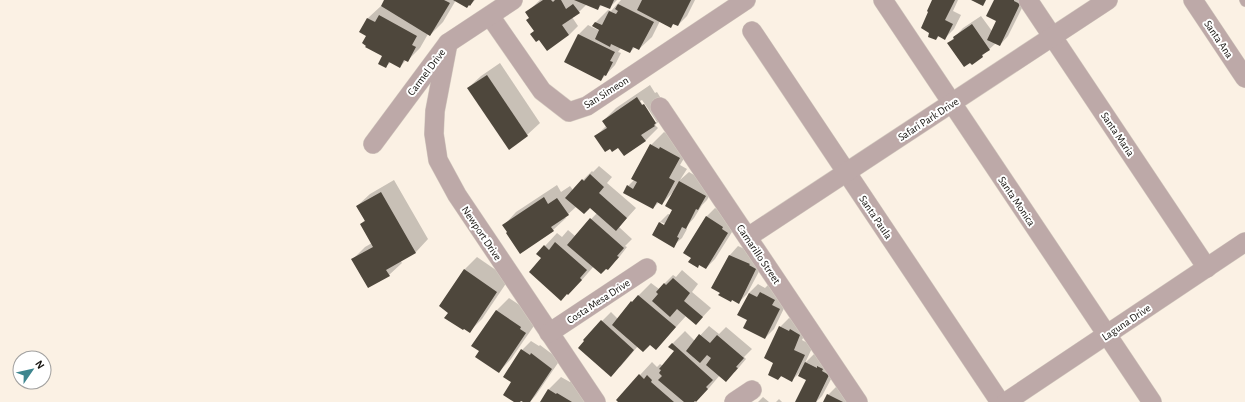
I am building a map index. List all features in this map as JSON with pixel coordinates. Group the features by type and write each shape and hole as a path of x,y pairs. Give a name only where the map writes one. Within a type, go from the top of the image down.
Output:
{"street":[{"name":"Carmel Drive","path":"373,144 448,43 513,0"},
{"name":"San Simeon","path":"490,16 542,91 569,112 587,106 746,0"},
{"name":"Santa Monica","path":"883,0 1152,402"},
{"name":"Santa Maria","path":"1028,0 1207,268"},
{"name":"Safari Park Drive","path":"748,237 1108,0"},
{"name":"Santa Ana","path":"1193,0 1245,78"},
{"name":"Santa Paula","path":"752,31 1000,402"},
{"name":"Newport Drive","path":"448,43 435,111 434,134 438,160 457,195 596,402"},
{"name":"Camarillo Street","path":"660,107 858,402"},
{"name":"Laguna Drive","path":"1006,402 1245,242"},
{"name":"Costa Mesa Drive","path":"550,333 647,268"},
{"path":"734,402 752,390"}],"building":[{"path":"384,0 444,0 450,3 430,36 381,6"},
{"path":"453,0 474,0 467,8"},
{"path":"543,0 551,0 553,2 555,0 561,0 566,9 573,4 580,13 562,25 569,35 547,51 539,40 536,42 530,34 534,31 526,20 529,18 525,12"},
{"path":"574,0 614,0 610,9 600,5 598,10"},
{"path":"642,0 691,0 678,26 673,24 671,28 637,10"},
{"path":"932,0 955,0 945,20 953,24 945,40 938,36 936,40 928,37 929,33 921,28"},
{"path":"971,0 986,0 983,6"},
{"path":"994,0 1014,0 1020,4 1000,46 987,40 996,21 986,16"},
{"path":"618,4 654,22 639,50 633,47 630,53 611,44 610,47 595,39 599,30 592,26 595,22 602,25 609,11 616,14 618,11 615,9"},
{"path":"379,15 417,36 412,45 416,47 408,62 404,60 400,68 389,62 386,68 378,64 382,56 365,47 366,46 362,43 366,36 359,32 367,18 375,22"},
{"path":"972,24 990,50 982,55 983,57 972,65 970,63 964,67 947,43"},
{"path":"578,34 615,52 610,61 613,62 606,76 604,75 601,81 564,62"},
{"path":"487,75 528,136 509,150 467,88"},
{"path":"637,97 642,105 644,104 656,123 654,125 655,126 641,135 646,141 624,156 618,148 612,152 610,149 605,152 594,136 607,128 602,121"},
{"path":"650,144 659,149 660,147 680,158 669,178 675,181 662,205 657,202 653,209 623,193 627,185 633,189 637,182 631,179"},
{"path":"590,174 604,187 599,193 627,218 616,231 590,208 584,214 565,198 582,179 584,181"},
{"path":"679,181 706,196 698,210 696,209 686,229 682,227 674,248 652,235 659,222 664,225 672,210 665,206"},
{"path":"381,192 416,253 386,270 390,276 368,288 351,259 373,247 360,224 365,221 356,206"},
{"path":"544,197 548,204 557,198 569,215 551,227 554,231 520,254 502,225"},
{"path":"706,216 723,227 722,229 728,233 706,269 699,265 698,268 688,262 691,258 683,253"},
{"path":"590,218 624,248 617,256 619,257 608,270 606,269 601,274 567,245"},
{"path":"555,242 587,270 580,278 582,280 561,301 529,272 541,258 536,254 544,245 549,250"},
{"path":"729,255 750,264 749,265 756,269 739,304 732,300 731,302 718,295 720,293 711,288"},
{"path":"464,269 497,292 470,333 444,318 448,313 439,306"},
{"path":"673,278 690,293 684,301 703,317 696,325 677,309 670,317 652,301 658,294 656,292 664,283 666,285"},
{"path":"760,292 775,300 772,305 780,309 765,339 743,328 747,320 737,315 749,293 757,297"},
{"path":"638,295 676,327 656,350 650,345 643,352 612,325 631,301 632,302"},
{"path":"496,310 521,327 520,329 526,333 499,373 475,357 479,351 471,346"},
{"path":"601,320 634,350 611,377 578,348 584,341 583,340"},
{"path":"779,326 789,331 790,329 800,335 794,350 805,355 792,382 781,376 778,380 768,375 773,363 764,358"},
{"path":"699,334 710,343 717,335 744,358 726,382 706,365 711,358 707,355 700,363 686,351"},
{"path":"672,343 713,380 706,387 708,389 696,402 684,402 658,380 662,376 659,373 661,370 659,369 674,351 668,347"},
{"path":"521,349 530,355 531,353 552,369 530,402 514,402 503,395 511,382 503,377"},
{"path":"805,362 817,368 817,366 823,369 822,371 829,375 816,402 795,402 806,380 798,376"},
{"path":"639,374 644,379 647,375 652,380 651,382 674,402 618,402 616,400"},
{"path":"548,389 556,394 557,393 572,402 540,402"},
{"path":"827,394 843,402 823,402"}]}
